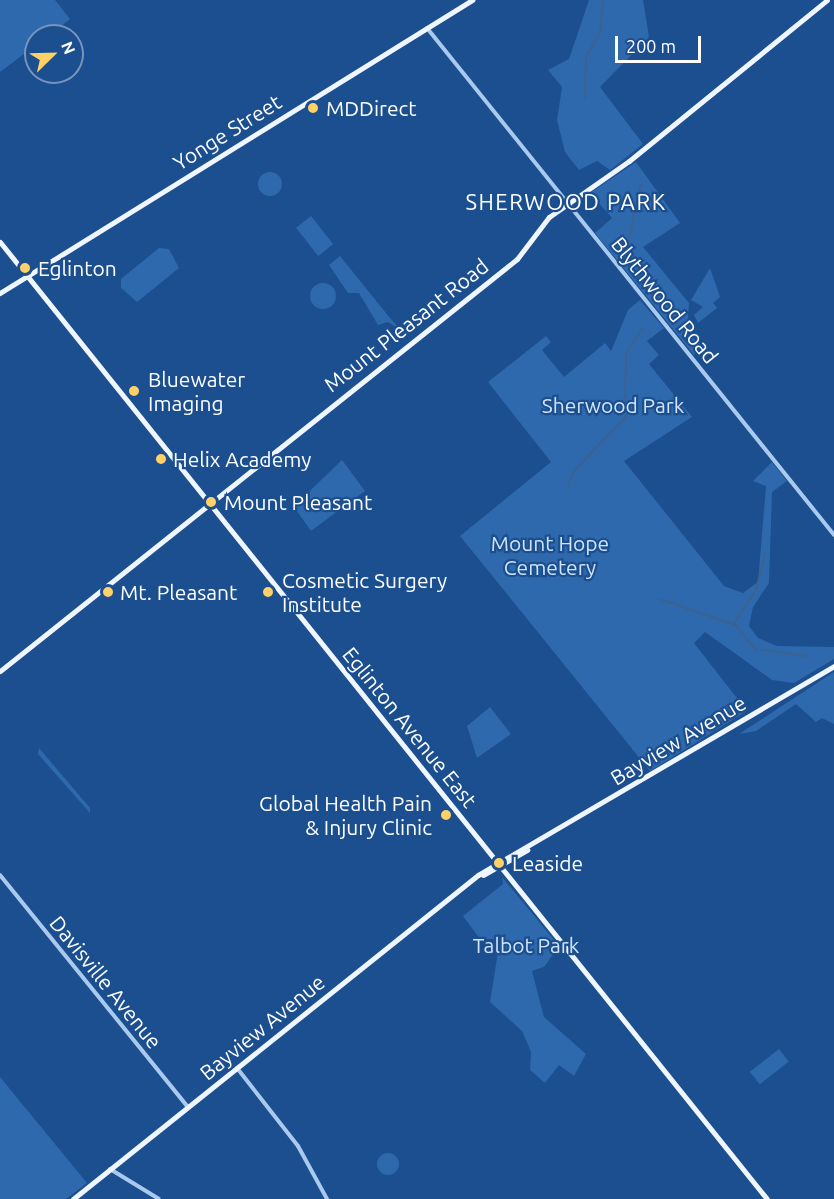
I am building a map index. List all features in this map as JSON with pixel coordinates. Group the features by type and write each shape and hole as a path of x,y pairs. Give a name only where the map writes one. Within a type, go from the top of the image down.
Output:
{"main road":[{"name":"Yonge Street","path":"0,293 472,0"},
{"name":"Mount Pleasant Road","path":"0,671 517,259 546,219 606,179 827,0"},
{"name":"Eglinton Avenue East","path":"0,242 766,1199"},
{"name":"Bayview Avenue","path":"73,1199 471,881 834,666"}],"street":[{"name":"Blythwood Road","path":"427,28 834,535"},
{"name":"Davisville Avenue","path":"0,875 188,1107"},
{"path":"237,1068 298,1146 327,1199"},
{"path":"110,1169 159,1199"}],"green space":[{"path":"0,0 55,0 70,19 64,24 24,24 24,54 0,72"},
{"path":"589,0 643,0 649,37 600,87 643,144 610,170 597,161 579,170 565,152 557,120 562,87 548,70 569,59"},
{"path":"636,162 680,223 643,247 689,303 688,317 696,329 690,333 700,348 694,355 595,233 612,218 590,193"},
{"path":"270,172 275,173 281,179 281,189 275,195 270,196 265,195 259,189 258,184 259,179 265,173"},
{"path":"311,216 333,244 318,256 296,228"},
{"path":"159,248 169,249 179,268 137,302 121,288 121,279"},
{"path":"340,256 401,330 388,322 378,325 359,293 348,293 329,265"},
{"path":"710,268 720,297 713,303 717,308 698,323 694,315 703,307 691,300"},
{"path":"323,283 333,286 336,296 333,306 323,309 313,306 310,296 313,286"},
{"path":"640,300 664,328 647,341 659,355 649,364 692,417 624,461 724,586 743,593 758,582 766,486 753,481 772,462 787,481 772,492 769,583 753,607 749,626 758,638 777,646 834,647 834,659 794,683 772,680 705,632 694,643 747,711 650,771 460,536 551,462 488,382 546,336 551,342 542,350 564,377 605,343 611,351 628,310"},
{"path":"342,460 365,491 311,531 289,500 294,506"},
{"path":"834,672 834,724 822,718 816,722 796,704 756,731 739,734"},
{"path":"490,707 511,734 477,758 467,726"},
{"path":"39,748 90,808 90,813 38,754"},
{"name":"Talbot Park","path":"502,877 559,946 544,967 532,971 544,1017 586,1054 574,1076 559,1065 545,1083 530,1070 531,1052 522,1031 490,1002 500,939 480,939 463,916 503,884"},
{"path":"779,1049 789,1062 760,1084 750,1072"},
{"path":"0,1077 87,1183 66,1199 0,1199"},
{"path":"388,1153 396,1156 399,1164 396,1172 388,1175 380,1172 377,1164 380,1156"}],"waterway":[{"path":"585,98 586,57 600,33 603,0"},
{"path":"641,185 628,246 659,296"},
{"path":"594,450 625,418 626,354 642,329"},
{"path":"569,486 572,474 592,452"},
{"path":"734,624 756,590 765,554"},
{"path":"660,599 736,625 756,650"},
{"path":"762,650 807,656"}],"place":[{"name":"MDDirect","path":"313,108"},
{"name":"Eglinton","path":"25,268"},
{"name":"Bluewater Imaging","path":"134,391"},
{"name":"Helix Academy","path":"161,459"},
{"name":"Mount Pleasant","path":"211,502"},
{"name":"Mt. Pleasant","path":"108,592"},
{"name":"Cosmetic Surgery Institute","path":"268,592"},
{"name":"Global Health Pain & Injury Clinic","path":"446,815"},
{"name":"Leaside","path":"499,863"}],"district":[{"name":"SHERWOOD PARK","path":"566,202"}],"park label":[{"name":"Sherwood Park","path":"613,405"},
{"name":"Mount Hope Cemetery","path":"550,555"}]}
